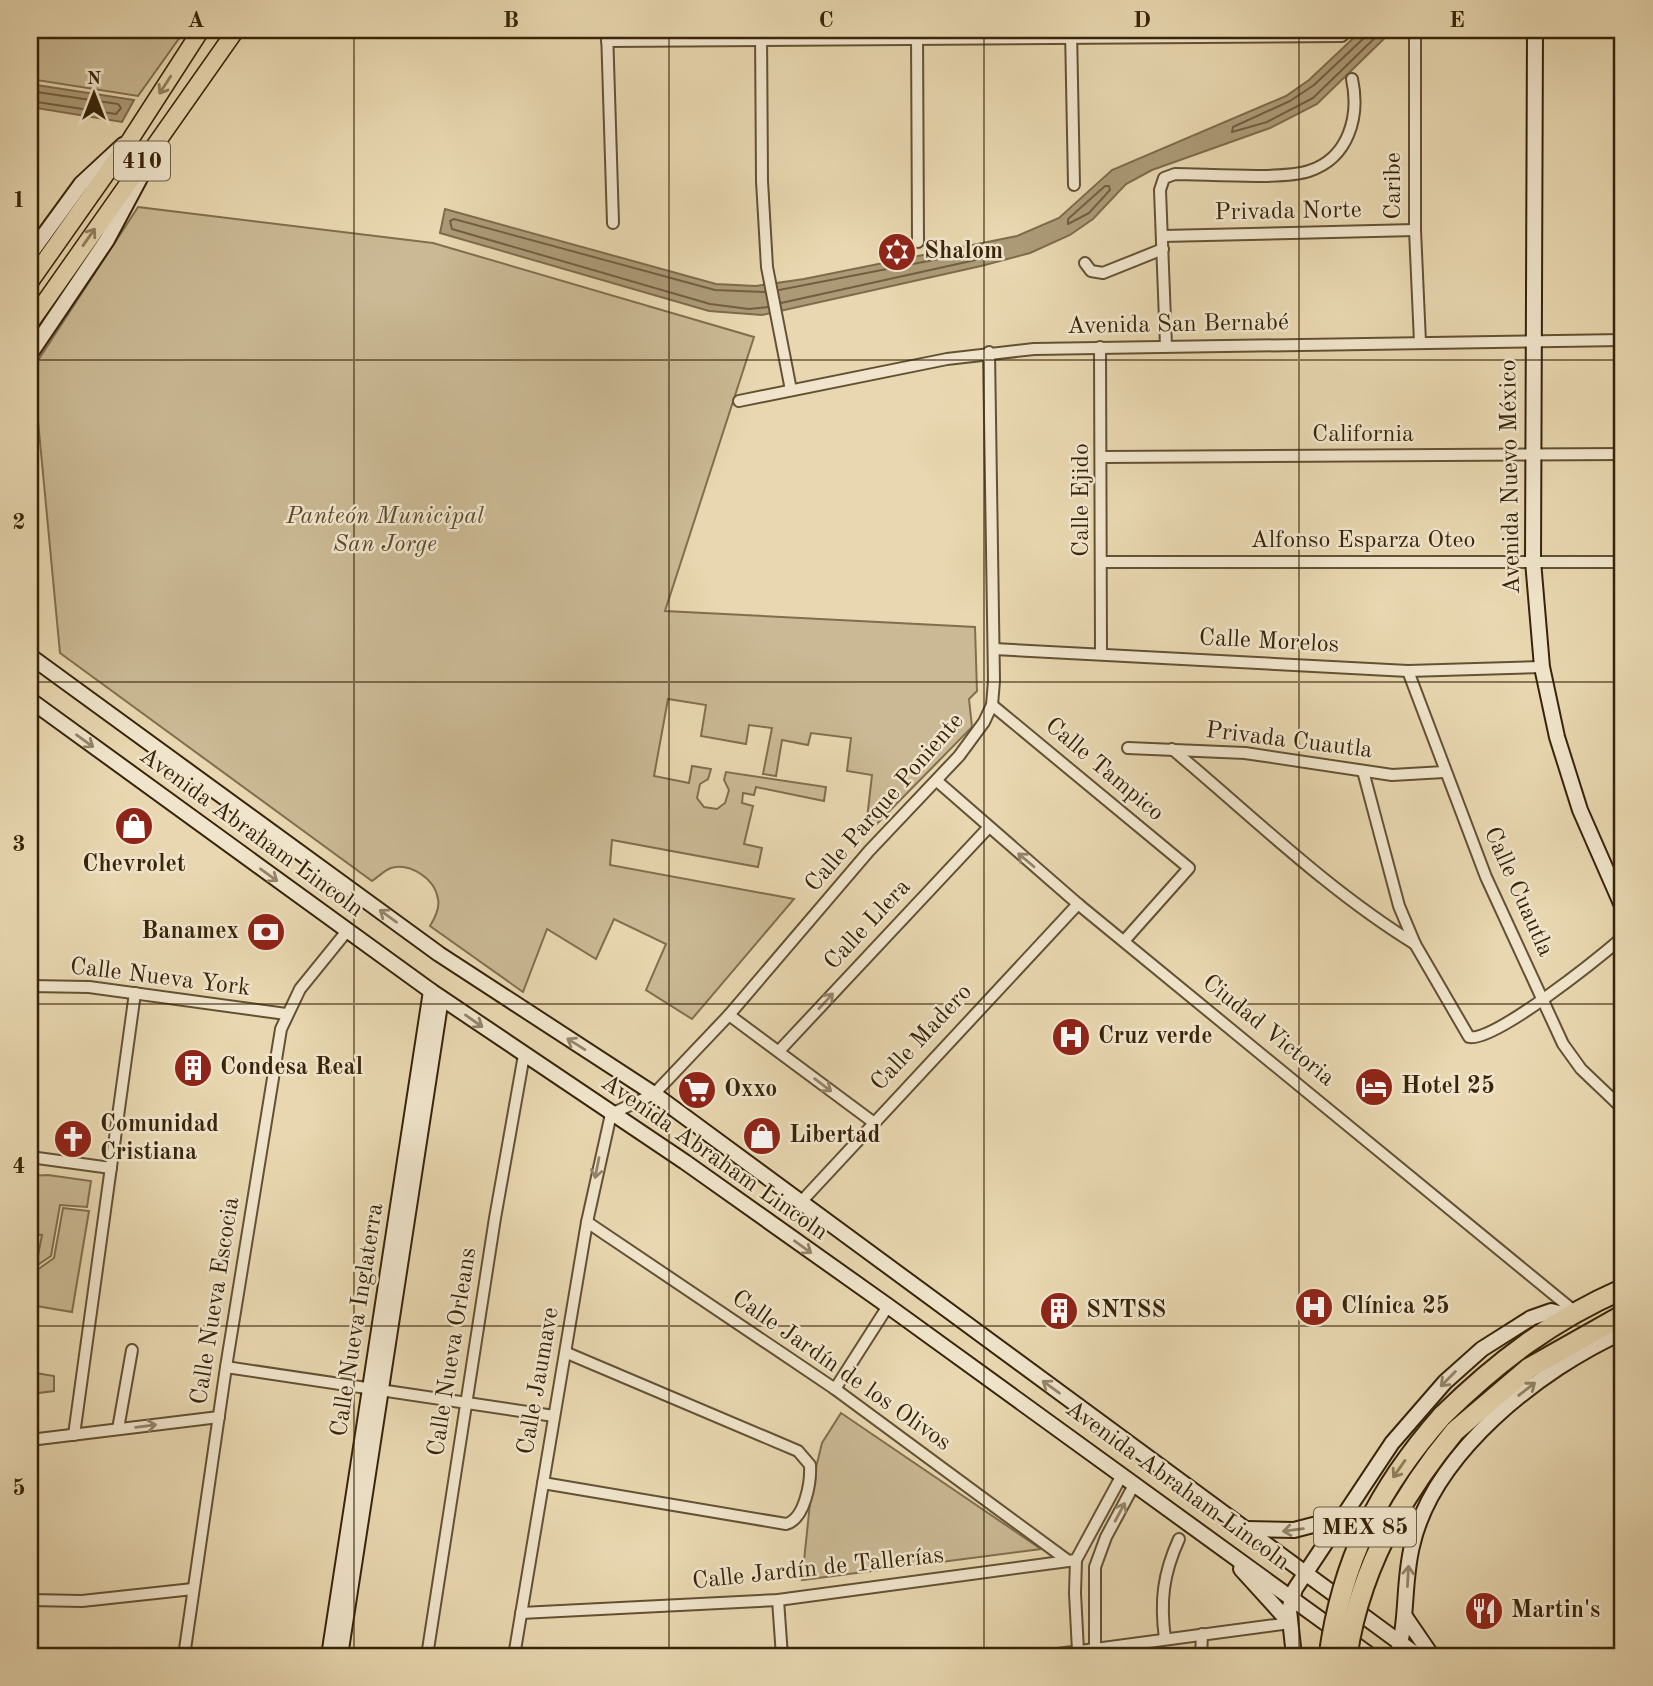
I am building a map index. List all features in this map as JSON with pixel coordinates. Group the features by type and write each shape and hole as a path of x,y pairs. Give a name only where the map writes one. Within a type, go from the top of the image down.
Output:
{"highway":[{"name":"MEX 85","path":"1329,1656 1347,1571 1364,1528 1390,1483 1448,1423 1485,1375 1571,1313 1623,1289"},
{"name":"MEX 85","path":"1347,1656 1361,1595 1388,1531 1448,1423 1529,1368 1623,1315"}],"main road":[{"name":"410","path":"30,282 130,140 201,30"},
{"name":"410","path":"30,323 236,30"},
{"name":"Avenida Nuevo México","path":"1535,30 1533,561 1542,667 1557,737 1580,810 1623,908"},
{"path":"30,254 80,184 105,159 130,140"},
{"path":"30,354 121,217 145,171 152,148"},
{"path":"30,656 439,954 654,1094 1303,1572 1399,1650 1418,1656"},
{"name":"Avenida Abraham Lincoln","path":"30,701 436,994 888,1306 1135,1483 1229,1554 1292,1596 1371,1656"},
{"name":"Calle Nueva Inglaterra","path":"329,1656 375,1390 436,994"},
{"path":"1294,1656 1290,1623 1292,1596 1303,1572 1405,1426 1462,1365 1531,1318 1551,1311 1571,1313"},
{"path":"1399,1650 1406,1618 1409,1563 1418,1526 1456,1462 1525,1390 1581,1353 1623,1332"},
{"name":"Calle Nueva Inglaterra","path":"340,1656 375,1390"},
{"path":"1245,1529 1294,1530 1340,1518"},
{"path":"1229,1554 1290,1623"},
{"path":"1406,1618 1432,1656"}],"street":[{"name":"Caribe","path":"1415,30 1415,230 1420,342"},
{"path":"761,34 762,181 769,287 791,390"},
{"path":"917,34 918,242"},
{"path":"1071,34 1074,185"},
{"path":"613,223 607,35 1342,36"},
{"path":"1166,346 1160,190 1164,178 1175,174 1290,174 1315,168 1331,157 1351,132 1356,107 1353,79"},
{"name":"Privada Norte","path":"1163,236 1415,230"},
{"path":"1085,263 1091,271 1103,273 1163,249"},
{"name":"Avenida San Bernabé","path":"739,401 989,352 1100,347 1623,340"},
{"name":"Calle Ejido","path":"1100,347 1103,457 1101,653"},
{"name":"Calle Parque Poniente","path":"654,1094 729,1015 870,851 937,781 976,736 992,705 994,649 989,352"},
{"name":"California","path":"1103,457 1623,454"},
{"name":"Alfonso Esparza Oteo","path":"1103,562 1623,562"},
{"name":"Calle Morelos","path":"994,649 1408,671 1542,667"},
{"name":"Calle Cuautla","path":"1408,671 1486,877 1563,1044 1581,1069 1623,1109"},
{"name":"Calle Tampico","path":"992,705 1189,868 1124,941"},
{"name":"Privada Cuautla","path":"1128,748 1245,753 1400,775 1444,772"},
{"path":"1171,749 1340,891 1378,921 1416,944"},
{"path":"1363,771 1399,906 1416,944 1465,1033 1474,1038 1543,1000 1623,937"},
{"name":"Ciudad Victoria","path":"937,781 1078,904 1571,1313"},
{"name":"Calle Llera","path":"779,1051 988,828"},
{"name":"Calle Madero","path":"800,1203 1078,904"},
{"name":"Calle Nueva Escocia","path":"184,1656 226,1367 276,1057 286,1014 315,969 347,931"},
{"name":"Calle Nueva York","path":"30,986 89,987 286,1014"},
{"path":"74,1435 135,993"},
{"path":"729,1015 873,1122"},
{"name":"Calle Nueva Orleans","path":"427,1656 524,1055"},
{"path":"611,1114 654,1094"},
{"name":"Calle Jaumave","path":"514,1656 587,1222 611,1114"},
{"path":"30,1157 111,1168"},
{"name":"Calle Jardín de los Olivos","path":"587,1222 835,1389 1072,1560"},
{"path":"835,1389 888,1306"},
{"path":"118,1429 132,1350"},
{"path":"543,1483 771,1522 791,1523 799,1513 808,1484 807,1458 786,1446 567,1353"},
{"path":"226,1367 554,1416"},
{"path":"30,1440 219,1417"},
{"path":"1078,1651 1072,1560 1122,1475"},
{"path":"1095,1648 1095,1567 1135,1483"},
{"path":"1092,1528 1107,1537"},
{"path":"1165,1639 1161,1605 1163,1579 1179,1539"},
{"name":"Calle Jardín de Tallerías","path":"521,1613 778,1600 1072,1560"},
{"path":"30,1600 82,1601 193,1589"},
{"path":"1075,1593 1093,1594"},
{"path":"778,1600 782,1656"},
{"path":"1043,1656 1290,1623"},
{"path":"1201,1656 1202,1634"}],"green space":[{"path":"30,30 185,30 138,96 30,79"},
{"name":"Panteón Municipal San Jorge","path":"138,207 433,243 754,337 665,611 975,627 977,691 969,699 972,727 865,836 872,775 847,771 851,738 811,733 808,745 782,740 776,776 763,774 772,728 749,725 746,744 701,736 706,705 668,699 654,776 689,783 692,766 711,769 708,779 700,784 697,798 704,807 717,809 725,803 729,790 724,780 726,772 826,787 824,801 756,787 754,795 743,793 742,803 753,806 744,844 762,848 758,867 612,840 610,865 794,899 692,1019 646,990 666,944 614,919 596,959 547,929 523,992 430,926 438,909 438,899 427,879 406,867 398,867 389,869 372,881 60,653 33,368"},
{"path":"48,1175 91,1181 87,1207 60,1205 51,1256 36,1266 42,1235 30,1234 30,1176"},
{"path":"63,1208 89,1211 72,1312 30,1305 30,1275 54,1258"},
{"path":"30,1372 54,1376 54,1391 30,1394"},
{"path":"841,1413 1041,1549 802,1580 812,1484 822,1443"}],"water":[{"path":"1362,30 1393,30 1317,104 1270,128 1152,170 1126,184 1093,219 1070,235 1030,253 981,266 762,315 709,311 440,233 445,209 716,284 756,286 804,279 1017,236 1059,218 1112,170 1286,96 1309,80"},
{"path":"30,84 134,100 122,122 30,107"}],"place":[{"name":"Shalom","path":"897,252"},
{"name":"Chevrolet","path":"134,826"},
{"name":"Banamex","path":"266,932"},
{"name":"Cruz verde","path":"1071,1037"},
{"name":"Condesa Real","path":"193,1068"},
{"name":"Hotel 25","path":"1374,1087"},
{"name":"Oxxo","path":"697,1090"},
{"name":"Libertad","path":"762,1136"},
{"name":"Comunidad Cristiana","path":"73,1139"},
{"name":"Clínica 25","path":"1314,1307"},
{"name":"SNTSS","path":"1059,1311"},
{"name":"Martin's","path":"1484,1611"}]}
